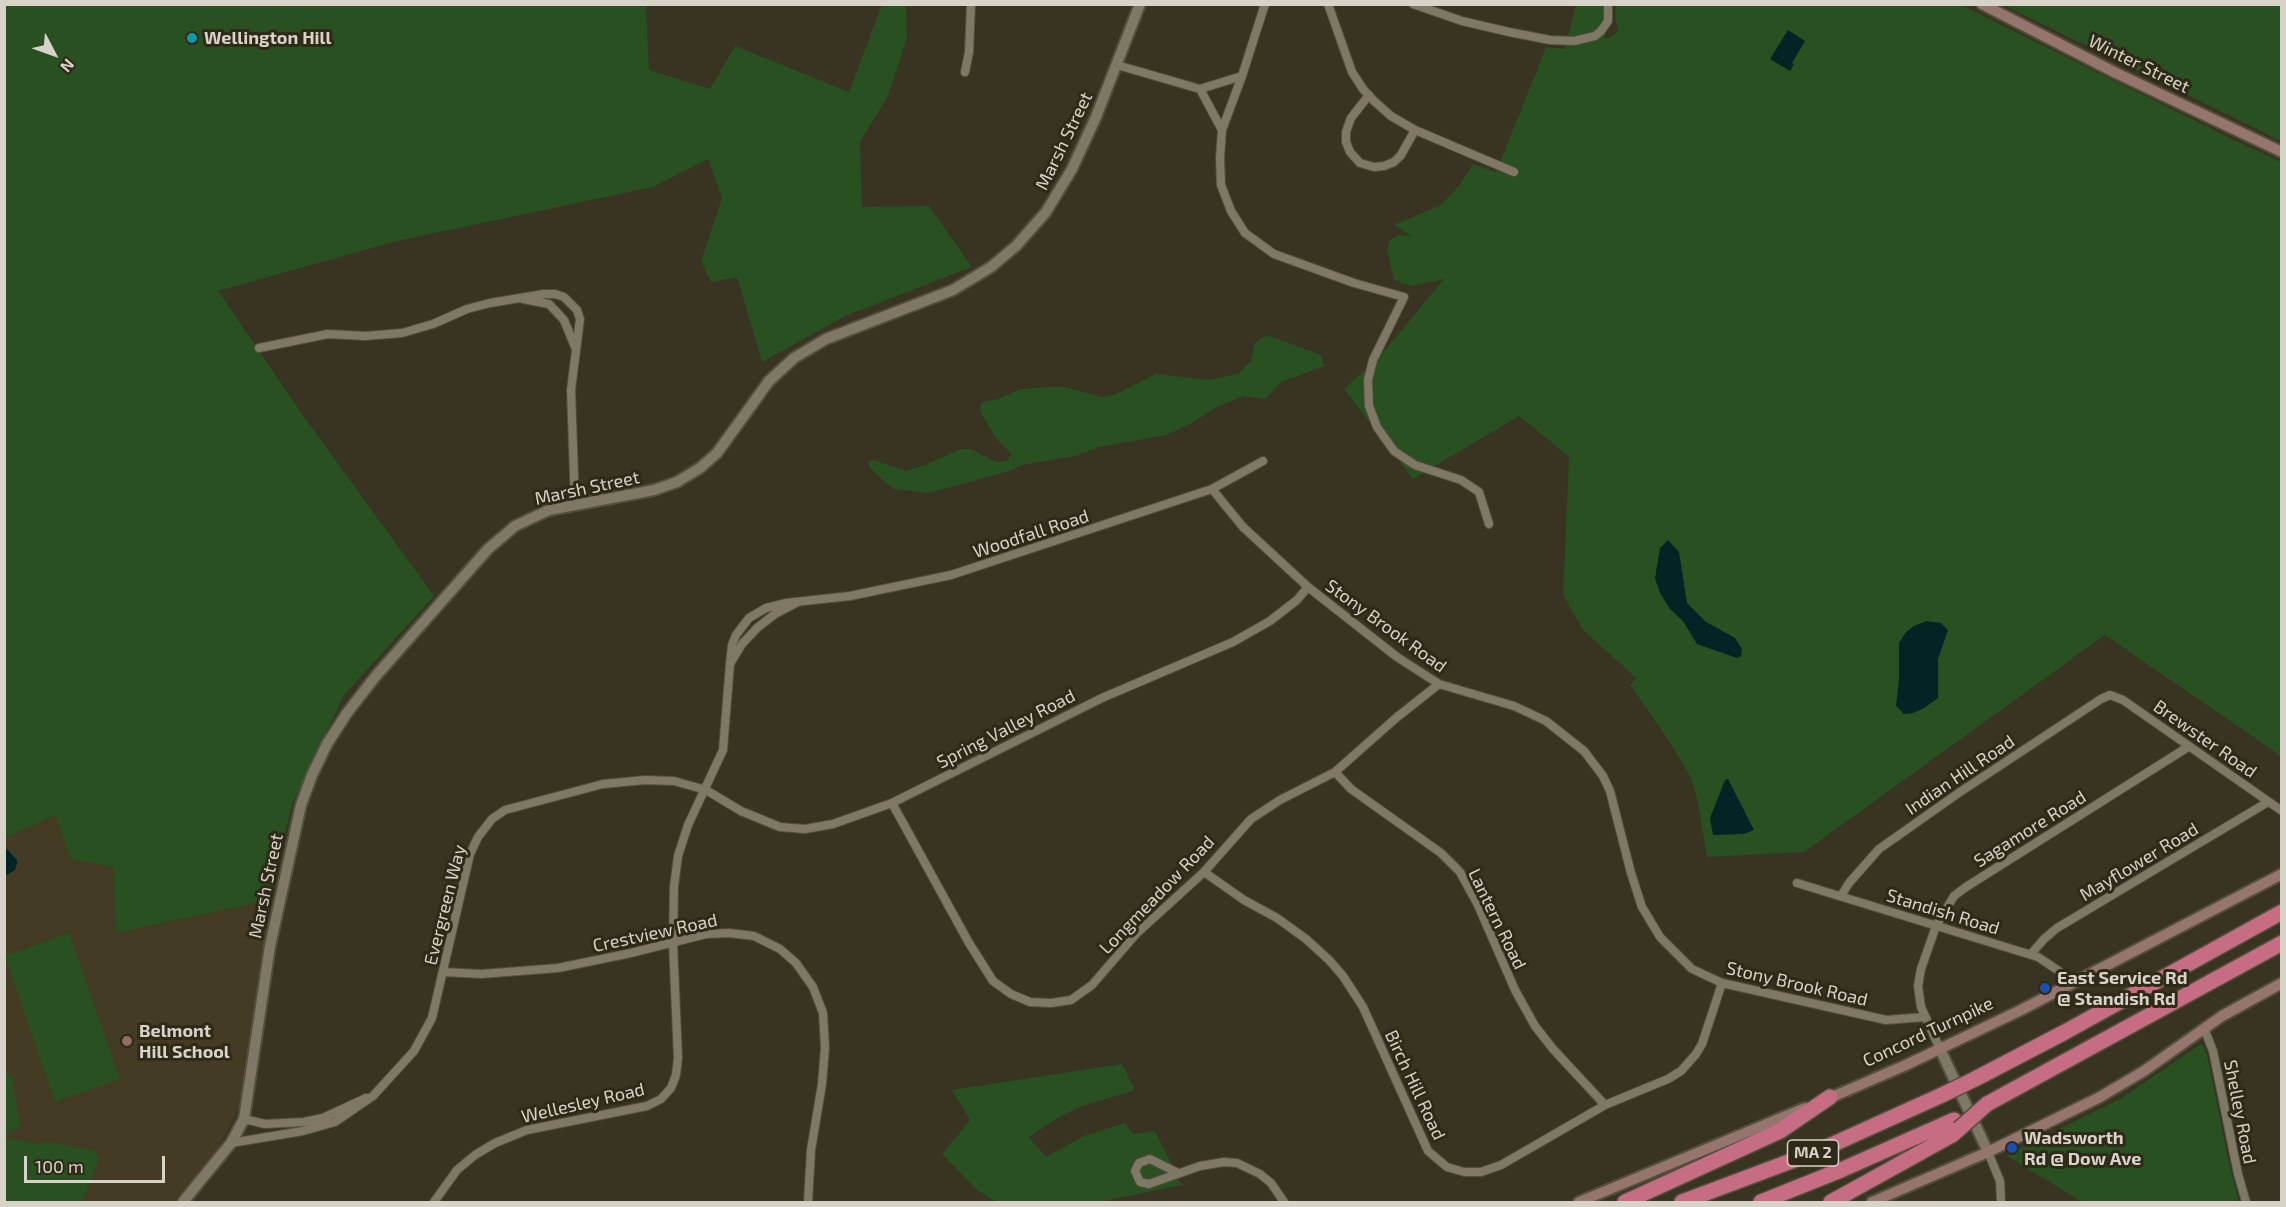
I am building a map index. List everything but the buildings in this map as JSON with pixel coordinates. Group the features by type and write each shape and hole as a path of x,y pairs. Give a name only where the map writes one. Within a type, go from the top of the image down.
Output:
{"highway":[{"name":"MA 2","path":"1682,1203 1818,1151 1975,1079 2055,1038 2282,912"},
{"name":"MA 2","path":"1761,1203 1956,1125 1987,1104 2282,943"},
{"path":"1625,1203 1780,1131 1830,1098"},
{"path":"1830,1203 1952,1136 1956,1125"}],"main road":[{"name":"Winter Street","path":"1982,4 2114,72 2282,152"},
{"name":"Concord Turnpike","path":"1579,1203 1830,1098 1940,1048 2068,986 2282,874"},
{"path":"1872,1203 1988,1152 2115,1089 2228,1012 2282,983"}],"street":[{"path":"965,72 969,52 971,4"},
{"name":"Marsh Street","path":"183,1203 231,1143 244,1119 270,946 297,819 319,760 347,713 375,677 497,540 515,526 549,510 666,487 689,475 717,453 769,381 794,358 838,334 953,290 976,277 1006,255 1037,224 1064,184 1080,154 1140,4"},
{"path":"1328,4 1352,72 1369,95 1391,116 1415,130 1514,172"},
{"path":"1413,4 1444,15 1509,32 1550,40 1574,41 1595,36 1601,31 1608,21 1608,4"},
{"path":"1265,6 1222,130 1220,171 1225,198 1237,223 1254,241 1274,254 1354,283 1404,297 1373,360 1368,380 1369,406 1377,427 1395,451 1416,465 1461,480 1479,492 1489,524"},
{"path":"1117,65 1200,89 1242,76"},
{"path":"1200,89 1222,130"},
{"path":"1369,95 1352,118 1346,132 1347,147 1356,160 1369,167 1389,165 1401,155 1415,130"},
{"path":"259,348 328,334 365,336 402,333 433,324 467,309 515,298 555,294 564,297 572,303 580,319 572,390 575,504"},
{"path":"515,298 549,304 564,320 576,350"},
{"name":"Woodfall Road","path":"706,790 720,760 725,742 730,664 734,640 749,618 766,608 779,604 849,596 951,575 1212,489 1263,460"},
{"name":"Stony Brook Road","path":"1212,489 1243,527 1308,587 1397,657 1439,684 1530,713 1559,729 1584,751 1603,776 1610,791 1635,891 1650,923 1682,960 1706,976 1722,983 1886,1020 1898,1021 1925,1017"},
{"name":"Spring Valley Road","path":"706,790 741,811 769,824 790,829 820,827 892,803 1102,698 1233,642 1270,621 1297,600 1308,587"},
{"name":"Woodfall Road","path":"730,664 742,644 757,627 798,602"},
{"name":"Longmeadow Road","path":"892,803 969,943 993,981 1011,994 1030,1002 1051,1003 1071,1000 1092,985 1137,933 1203,872 1251,819 1280,800 1335,772 1396,717 1439,684"},
{"name":"Brewster Road","path":"2110,695 2122,700 2282,810"},
{"name":"Indian Hill Road","path":"1841,896 1849,883 1879,849 1953,797 2110,695"},
{"name":"Sagamore Road","path":"1940,1048 1925,1017 1918,991 1922,965 1936,926 1948,904 1962,890 2188,747"},
{"name":"Lantern Road","path":"1335,772 1351,789 1441,853 1460,872 1477,903 1507,973 1535,1026 1605,1105"},
{"name":"Evergreen Way","path":"231,1143 303,1131 335,1122 373,1096 414,1051 432,1018 470,854 478,837 492,819 505,810 603,784 635,781 674,782 706,790"},
{"name":"Wellesley Road","path":"434,1203 457,1170 475,1155 495,1143 527,1130 647,1106 661,1099 671,1088 677,1067 673,943 674,887 678,856 688,825 706,790"},
{"name":"Mayflower Road","path":"2031,954 2057,928 2268,802"},
{"name":"Birch Hill Road","path":"1203,872 1306,939 1343,976 1363,1007 1428,1151 1447,1167 1464,1172 1481,1172 1501,1165 1605,1105 1668,1079 1690,1062 1702,1044 1722,983"},
{"name":"Standish Road","path":"1797,882 2031,954 2055,967 2068,986"},
{"name":"Crestview Road","path":"444,972 481,974 558,968 706,934 729,933 754,936 780,949 796,963 813,987 822,1013 825,1047 822,1084 811,1150 808,1203"},
{"name":"Shelley Road","path":"2204,1029 2212,1051 2246,1203"},
{"path":"1940,1048 1999,1176 2001,1203"},
{"name":"Evergreen Way","path":"244,1119 276,1124 304,1122 323,1118 373,1096"},
{"path":"1178,1173 1150,1159 1139,1163 1135,1171 1140,1182 1149,1184 1212,1163 1238,1163 1249,1167 1265,1178 1284,1203"}],"shaded area":[{"name":"Belmont Hill School","path":"55,814 113,867 117,933 270,900 244,1086 238,1109 217,1151 173,1202 5,1202 4,838"}],"green space":[{"path":"7,4 646,5 649,70 710,89 735,46 849,92 882,5 906,5 907,38 888,96 860,142 862,207 929,206 972,267 845,316 762,362 737,277 711,282 701,261 722,198 708,159 653,187 397,241 218,291 307,421 434,596 344,695 292,804 270,900 116,933 113,867 71,859 55,815 5,838 5,6"},
{"path":"1576,5 1605,5 1605,40 1618,32 1615,17 1616,5 1961,5 2281,162 2281,756 2105,635 1804,852 1707,857 1697,798 1690,776 1630,685 1636,678 1583,630 1563,595 1569,457 1519,416 1413,479 1344,389 1380,356 1444,279 1411,286 1394,280 1387,250 1390,240 1398,235 1411,236 1394,225 1441,205 1460,184 1473,164 1496,172 1546,47 1565,49"},
{"path":"2003,5 2281,5 2281,141 2220,111"},
{"path":"1270,336 1321,355 1324,366 1281,382 1265,399 1244,396 1215,408 1190,424 1166,435 1099,447 1075,456 1022,465 1010,471 928,493 893,489 870,468 868,463 874,460 906,471 961,449 971,449 999,462 1008,460 1011,454 995,437 980,411 981,402 998,399 1021,389 1050,387 1065,387 1101,397 1114,395 1156,374 1208,380 1238,374 1251,361 1254,344 1262,337"},
{"path":"69,933 120,1079 55,1102 5,956"},
{"path":"2201,1044 2208,1060 2239,1202 2082,1202 2007,1156 2120,1099"},
{"path":"1122,1064 1135,1090 1080,1107 1059,1117 1029,1137 1046,1157 1084,1136 1125,1123 1133,1134 1155,1131 1182,1185 1099,1202 996,1202 977,1190 942,1154 970,1120 952,1090"},
{"path":"5,1071 12,1077 20,1127 5,1135"},
{"path":"4,1138 40,1144 42,1141 94,1150 99,1159 82,1202 5,1202"}],"water":[{"path":"1788,30 1805,41 1790,71 1770,59"},
{"path":"1668,540 1679,552 1687,603 1706,622 1735,638 1742,649 1741,656 1737,658 1697,644 1683,621 1670,609 1660,593 1655,578 1660,548"},
{"path":"1927,621 1941,623 1948,630 1938,659 1938,698 1924,708 1904,714 1896,706 1899,643 1906,632"},
{"path":"1728,779 1754,830 1744,834 1713,835 1710,818 1725,780"},
{"path":"5,847 17,860 17,864 15,870 5,876"}],"place":[{"name":"Wellington Hill","path":"192,38"},
{"name":"East Service Rd @ Standish Rd","path":"2045,988"},
{"name":"Belmont Hill School","path":"127,1041"},
{"name":"Wadsworth Rd @ Dow Ave","path":"2012,1148"}]}
